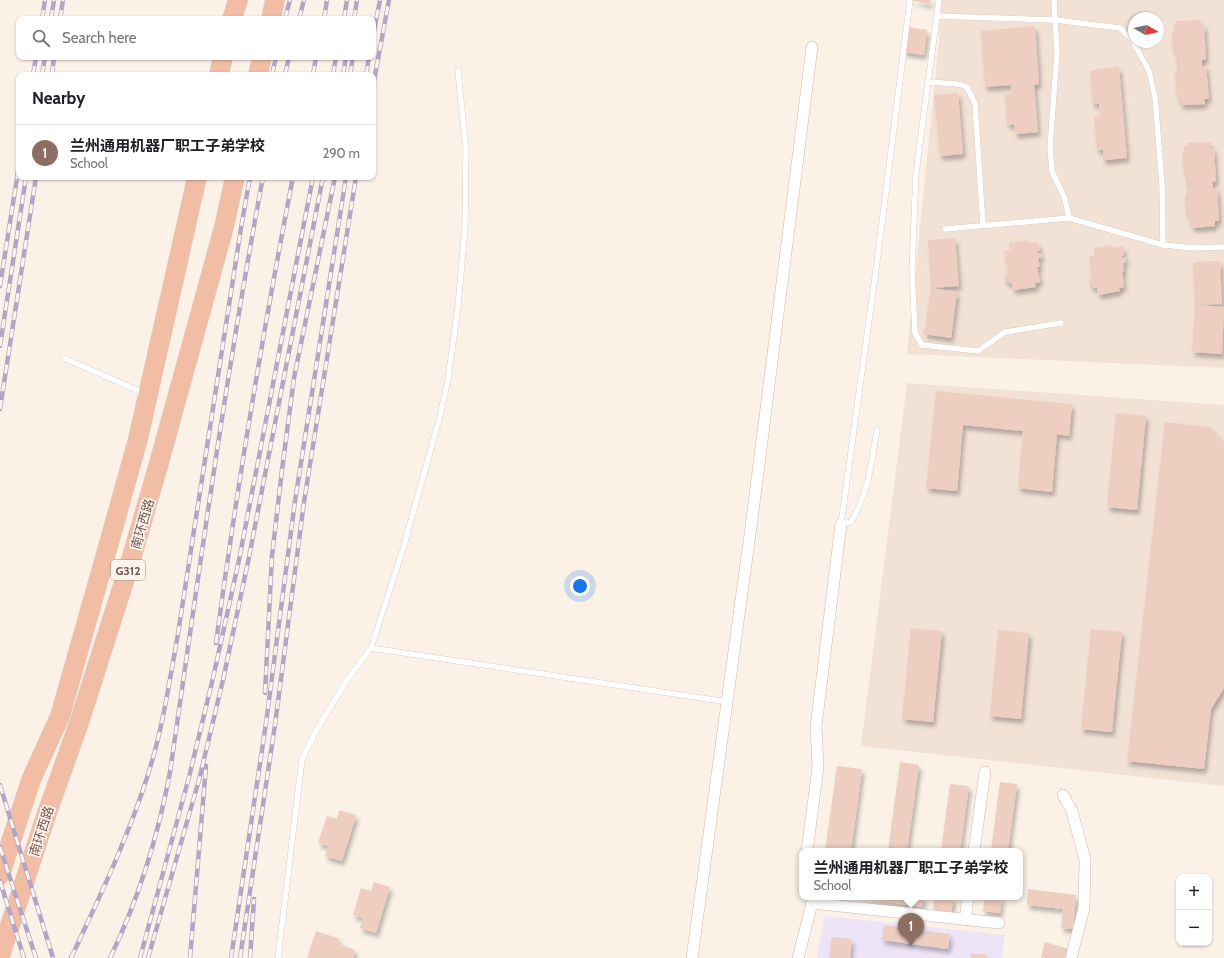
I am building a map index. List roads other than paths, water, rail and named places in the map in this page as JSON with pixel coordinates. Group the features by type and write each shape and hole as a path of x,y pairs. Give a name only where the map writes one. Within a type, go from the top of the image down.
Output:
{"highway":[{"path":"233,16 238,0"},
{"path":"272,16 275,0"},
{"path":"220,72 222,60"},
{"path":"259,72 261,60"},
{"name":"南环西路","path":"0,956 48,810 148,395 196,180"},
{"name":"南环西路","path":"0,875 31,780 70,719 130,563 159,464 224,227 234,180"}],"street":[{"path":"692,958 751,528 812,47"},
{"path":"807,848 818,767 816,726 841,524"},
{"path":"974,848 985,772"},
{"path":"1063,795 1072,811 1085,860 1084,908 1071,958"},
{"path":"798,958 810,900 999,923"},
{"path":"965,920 968,900"}],"lane":[{"path":"877,430 868,485 860,507 851,522 841,524 876,270 910,0"},
{"path":"939,0 916,180 912,269 916,333 922,345 978,351 1005,332 1061,323"},
{"path":"1054,0 1057,53 1050,147 1052,171 1065,199 1069,218"},
{"path":"937,16 1055,20 1120,28 1132,40 1150,71 1155,97 1162,184 1163,245"},
{"path":"278,958 302,759 316,731 347,680 371,648 403,549 440,416 454,343 462,267 466,188 466,149 458,71"},
{"path":"928,82 958,84 967,87 975,104 983,225"},
{"path":"945,229 1069,218 1163,245 1194,248 1224,247"},
{"path":"64,358 148,395"},
{"path":"371,648 728,702"}],"railway":[{"path":"42,16 45,0"},
{"path":"51,16 54,0"},
{"path":"60,16 63,0"},
{"path":"286,16 290,0"},
{"path":"300,16 304,0"},
{"path":"324,16 327,0"},
{"path":"344,16 347,0"},
{"path":"354,16 357,0"},
{"path":"376,21 380,0"},
{"path":"376,72 389,0"},
{"path":"34,72 36,60"},
{"path":"42,72 44,60"},
{"path":"52,72 54,60"},
{"path":"273,72 275,60"},
{"path":"286,72 288,60"},
{"path":"314,72 316,60"},
{"path":"334,72 336,60"},
{"path":"344,72 346,60"},
{"path":"350,72 352,60"},
{"path":"366,72 368,60"},
{"path":"0,286 17,180"},
{"path":"0,346 26,180"},
{"path":"0,409 36,180"},
{"path":"71,958 124,841 142,793 159,736 177,640 249,180"},
{"path":"110,958 139,890 160,820 170,772 225,399 262,180"},
{"path":"216,643 251,409 292,180"},
{"path":"140,958 189,777 213,678 239,560 312,180"},
{"path":"148,958 199,780 223,680 248,562 322,180"},
{"path":"265,693 272,556 294,378 334,180"},
{"path":"231,958 266,723 295,501 346,180"},
{"path":"240,958 275,725 304,502 356,180"},
{"path":"190,958 206,766"},
{"path":"0,785 53,958"},
{"path":"0,847 36,958"},
{"path":"0,881 24,958"},
{"path":"250,958 254,899"}],"place":[{"name":"兰州通用机器厂职工子弟学校","path":"911,946"}]}
